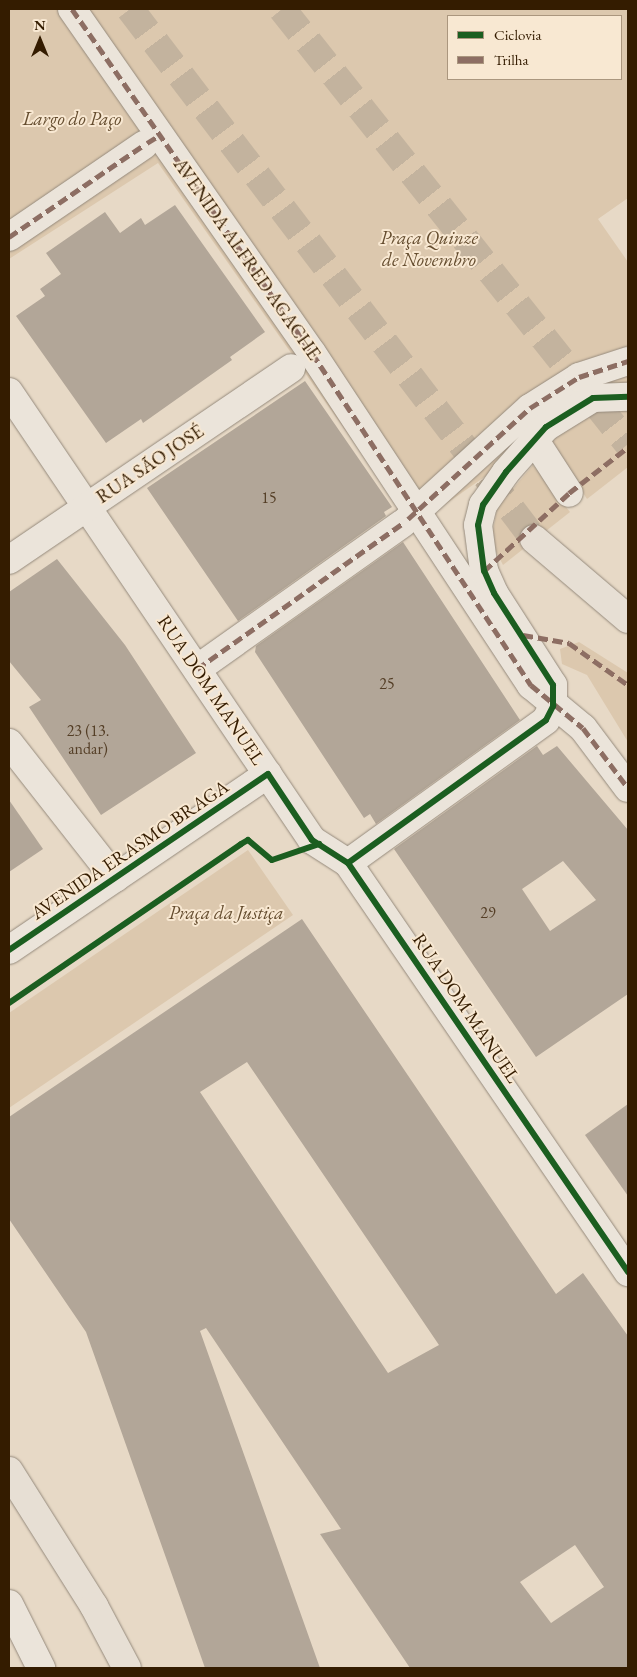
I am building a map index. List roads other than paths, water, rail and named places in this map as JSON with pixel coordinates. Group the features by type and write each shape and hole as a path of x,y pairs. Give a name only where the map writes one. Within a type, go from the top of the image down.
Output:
{"main road":[{"path":"534,539 628,619"},
{"path":"9,1471 89,1598 127,1668"}],"street":[{"name":"AVENIDA ALFRED AGACHE","path":"72,9 151,141 410,518 531,685 553,706 583,728 628,788"},
{"path":"9,237 151,141"},
{"path":"197,669 410,518 469,461 530,408 579,377 628,361"},
{"name":"RUA SÃO JOSÉ","path":"9,560 291,368"},
{"name":"RUA DOM MANUEL","path":"9,392 88,506 312,840 348,863 628,1272"},
{"path":"348,863 546,720 553,706 553,686 494,593 479,548 483,506 534,439 563,413 593,398 628,397"},
{"path":"534,439 569,493"},
{"path":"9,743 115,878"},
{"name":"AVENIDA ERASMO BRAGA","path":"9,950 268,774"},
{"path":"9,1604 41,1668"}],"tunnel":[{"path":"130,9 534,539"},
{"path":"282,9 628,444"}],"park label":[{"name":"Largo do Paço","path":"72,119"},
{"name":"Praça Quinze de Novembro","path":"429,249"},
{"name":"Praça da Justiça","path":"226,913"}]}
